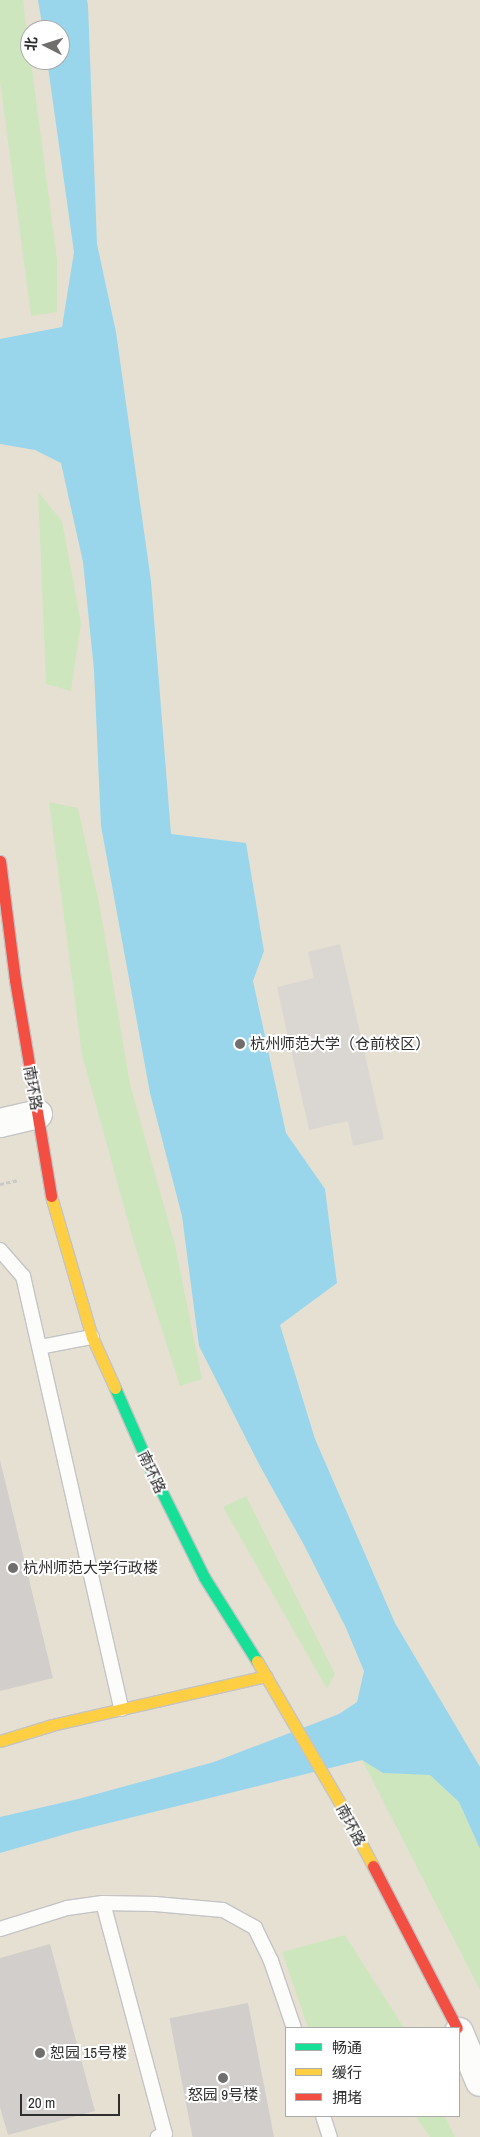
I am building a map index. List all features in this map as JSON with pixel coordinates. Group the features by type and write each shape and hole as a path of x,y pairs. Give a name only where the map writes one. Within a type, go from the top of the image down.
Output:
{"street":[{"name":"南环路","path":"0,861 15,980 53,1206 92,1337 151,1470 204,1577 266,1676 341,1805 456,2027"},
{"path":"0,1122 38,1114"},
{"path":"0,1741 52,1725 266,1676"},
{"name":"南环路","path":"460,2035 480,2082"}],"lane":[{"path":"0,1250 23,1276 121,1709"},
{"path":"40,1348 92,1337"},
{"path":"0,1929 68,1908 103,1903 155,1904 223,1910 256,1928 271,1961 294,2027"},
{"path":"103,1903 163,2136"},
{"path":"323,2117 330,2137"}],"shaded area":[{"name":"杭州师范大学（仓前校区）","path":"0,0 480,0 480,2137 0,2137"},
{"path":"340,944 384,1139 353,1146 348,1121 309,1130 277,987 314,978 308,952"}],"green space":[{"path":"0,0 23,0 26,20 20,20 20,70 32,70 57,259 57,312 31,316 0,81"},
{"path":"38,492 62,521 81,623 71,691 46,684"},
{"path":"49,802 78,808 100,907 130,1084 175,1245 202,1379 180,1386 134,1243 82,1055"},
{"path":"246,1496 335,1674 327,1689 223,1507"},
{"path":"362,1760 383,1773 430,1774 459,1802 480,1849 480,1990"},
{"path":"345,1935 403,2027 308,2027 282,1952"},
{"path":"416,2117 445,2117 455,2137 430,2137"}],"water":[{"path":"38,0 87,0 97,244 116,332 151,581 171,834 246,843 264,951 253,981 286,1133 325,1189 337,1283 280,1325 315,1439 395,1623 480,1767 480,1849 459,1802 430,1775 383,1773 362,1760 73,1832 0,1853 0,1817 78,1799 214,1762 339,1714 357,1702 364,1671 346,1628 304,1545 260,1466 199,1346 182,1216 150,1093 101,826 94,670 83,562 61,463 35,450 0,444 0,339 62,327 74,252 48,70 70,70 70,20 41,20"}],"building":[{"name":"杭州师范大学行政楼","path":"0,1460 53,1678 0,1691"},
{"name":"恕园 15号楼","path":"50,1944 95,2111 8,2135 0,2107 0,1958"},
{"name":"怒园 9号楼","path":"248,2003 274,2137 193,2137 169,2018"}],"traffic: fast":[{"path":"115,1388 151,1470 204,1577 257,1661"}],"traffic: slow":[{"path":"51,1196 92,1337 115,1388"},
{"path":"257,1661 341,1805 373,1866"},
{"path":"0,1741 52,1725 266,1676"}],"traffic: jam":[{"path":"0,861 15,980 51,1196"},
{"path":"373,1866 456,2027"}],"place":[{"name":"杭州师范大学（仓前校区）","path":"240,1044"},
{"name":"杭州师范大学行政楼","path":"13,1568"},
{"name":"恕园 15号楼","path":"40,2053"},
{"name":"怒园 9号楼","path":"223,2078"}]}
